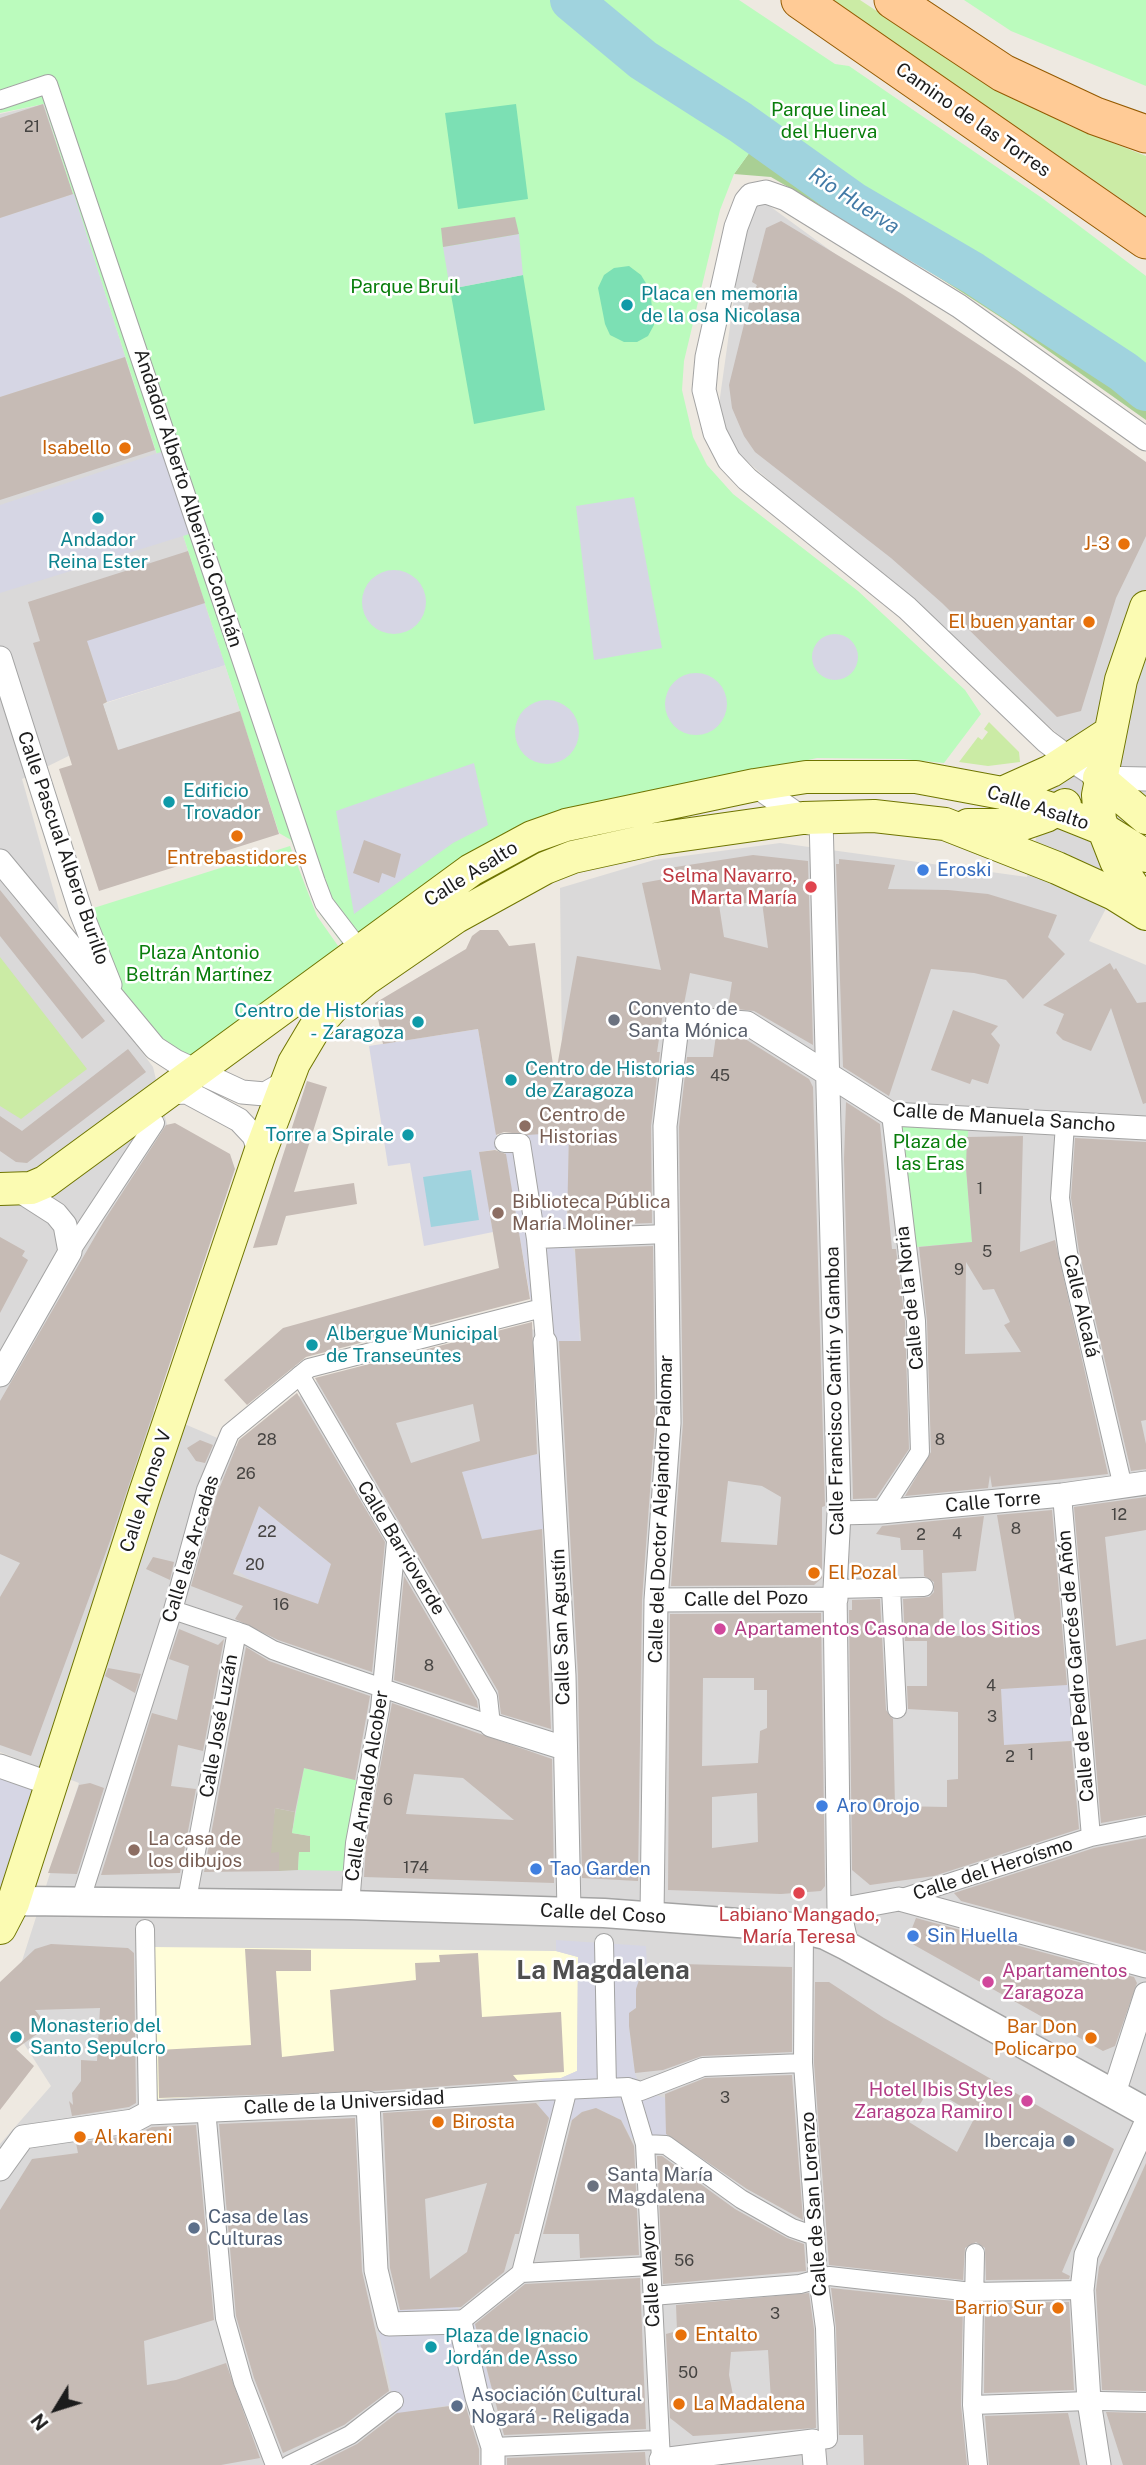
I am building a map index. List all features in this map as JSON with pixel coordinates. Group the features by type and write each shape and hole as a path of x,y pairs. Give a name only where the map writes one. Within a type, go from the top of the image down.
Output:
{"main road":[{"name":"Camino de las Torres","path":"800,0 1146,240"},
{"path":"893,0 1003,73 1095,116 1146,134"},
{"name":"Calle Asalto","path":"1146,607 1121,680 1099,778 1098,795 1103,829 1124,876 1146,906"},
{"path":"1002,793 1024,785 1108,734"},
{"name":"Calle Asalto","path":"9,1189 45,1182 471,870 532,837 566,825 755,785 806,778 876,775 916,777 1002,793 1058,810 1103,829 1146,856"},
{"path":"946,824 1020,825 1058,810 1099,778 1146,818"},
{"name":"Calle Asalto","path":"286,1082 304,1043 334,1006 366,979 449,922 523,878 573,857 604,849 874,816 946,824 1057,868 1114,894 1146,914"},
{"name":"Calle Alonso V","path":"4,1915 51,1784 145,1493 286,1082"}],"street":[{"name":"Andador Alberto Albericio Conchán","path":"0,100 48,85 170,439 316,882 324,903 360,950"},
{"path":"1146,439 970,313 786,199 766,192 751,195 746,201 736,227 705,371 706,405 724,452 747,480 907,608 1046,741 1099,778 1146,779"},
{"name":"Calle Pascual Albero Burillo","path":"2,672 81,912 115,998"},
{"path":"755,785 815,824"},
{"name":"Calle Francisco Cantín y Gamboa","path":"815,824 828,1074 839,1513 835,1594 839,1910 847,1945"},
{"path":"0,861 155,1048 196,1071 256,1095 271,1093 286,1082"},
{"name":"Calle de Manuela Sancho","path":"678,1018 747,1023 891,1114 1146,1128"},
{"name":"Calle del Doctor Alejandro Palomar","path":"652,1916 656,1601 669,1423 666,1126 678,1018"},
{"path":"168,1093 187,1092 239,1120 254,1136 260,1153"},
{"name":"Calle de la Noria","path":"881,1512 920,1452 916,1321 891,1114"},
{"path":"0,1375 70,1252 155,1123"},
{"name":"Calle Alcalá","path":"1065,1124 1060,1198 1068,1253 1135,1485"},
{"path":"503,1143 521,1143 536,1239 537,1310 544,1342"},
{"path":"9,1189 56,1214 65,1225 70,1252"},
{"path":"536,1239 667,1234"},
{"name":"Calle las Arcadas","path":"80,1902 173,1610 205,1490 230,1433 309,1368 537,1310"},
{"name":"Calle San Agustín","path":"544,1342 555,1494 569,1911"},
{"name":"Calle Barrioverde","path":"300,1375 488,1697 491,1724"},
{"name":"Calle Torre","path":"839,1513 881,1512 1062,1495 1135,1485"},
{"name":"Calle de Pedro Garcés de Añón","path":"1062,1495 1091,1837"},
{"name":"Calle Arnaldo Alcober","path":"350,1905 355,1843 382,1688 396,1542"},
{"name":"Calle del Pozo","path":"656,1601 835,1594 924,1587"},
{"path":"891,1588 897,1709"},
{"path":"173,1610 237,1631 273,1650 564,1748"},
{"name":"Calle José Luzán","path":"186,1905 237,1631"},
{"path":"0,1766 51,1784"},
{"name":"Calle del Heroísmo","path":"839,1910 899,1899 1091,1837 1146,1826"},
{"path":"899,1899 1146,1966"},
{"name":"Calle del Coso","path":"4,1915 80,1902 350,1905 569,1911 804,1929 847,1945 1146,2112"},
{"path":"145,1928 148,2113"},
{"name":"Calle de San Lorenzo","path":"804,1929 803,2063 818,2277 825,2328 828,2439 813,2441"},
{"path":"604,1943 607,2088"},
{"path":"1114,2093 1146,1994"},
{"name":"Calle de la Universidad","path":"0,2169 23,2137 133,2121 148,2113 628,2087 641,2091 703,2067 803,2063"},
{"name":"Calle Mayor","path":"628,2087 645,2144 661,2455"},
{"path":"521,2273 567,2092"},
{"path":"368,2103 376,2270 388,2324 460,2322 521,2273 650,2266"},
{"path":"206,2109 225,2318 243,2382 275,2465"},
{"path":"1099,2465 1095,2401 1082,2290 1086,2255 1146,2123"},
{"path":"645,2144 666,2145 741,2199 792,2228 816,2236"},
{"path":"975,2253 972,2292 972,2405 978,2465"},
{"path":"652,2296 800,2284 818,2277 972,2292 1082,2290"},
{"path":"460,2322 493,2456 661,2455 813,2441 816,2465"},
{"path":"289,2465 350,2435 394,2402"},
{"path":"972,2405 1146,2402"}],"shaded area":[{"path":"44,104 225,665 103,703 113,734 22,779 73,959 153,1067 167,1125 229,1168 142,1406 241,1448 320,1378 531,1329 580,1341 563,1139 560,888 654,860 780,843 1027,877 1060,736 715,433 749,191 1146,481 1146,832 1089,941 1146,965 1146,2465 0,2465 0,2144 51,2086 0,2006 22,1961 79,1783 0,1752 0,114"},
{"path":"74,194 125,357 0,397 0,218"},
{"path":"519,234 523,275 450,289 443,247"},
{"name":"Andador Reina Ester","path":"173,448 199,531 0,593 0,505"},
{"path":"634,497 662,648 594,660 576,506"},
{"path":"394,570 417,579 426,602 417,625 394,634 371,625 362,602 371,579"},
{"path":"204,603 225,665 107,702 90,649 82,638"},
{"path":"835,634 851,641 858,657 851,673 835,680 819,673 812,657 819,641"},
{"path":"225,665 240,711 118,751 103,704"},
{"path":"696,673 718,682 727,704 718,726 696,735 674,726 665,704 674,682"},
{"path":"547,700 565,706 573,714 579,732 573,750 565,758 547,764 529,758 521,750 515,732 521,714 529,706"},
{"path":"474,763 488,825 453,843 354,914 336,811"},
{"path":"478,1029 499,1149 480,1152 493,1232 424,1246 410,1163 388,1166 369,1046"},
{"path":"569,1132 567,1238 575,1253 580,1341 538,1342 502,1136"},
{"path":"548,1452 550,1528 482,1539 462,1471"},
{"path":"259,1506 331,1564 318,1604 254,1582 235,1569"},
{"path":"1076,1684 1082,1740 1004,1745 1001,1689"},
{"path":"0,1766 51,1784 0,1914"},
{"path":"275,1808 295,1812 292,1833 310,1836 310,1852 299,1852 298,1870 279,1871 279,1853 268,1853"},
{"path":"556,1940 646,1946 647,1969 636,1989 636,2008 629,2013 629,2027 635,2073 641,2090 665,2098 667,2141 645,2144 631,2138 621,2120 596,2108 582,2112 566,2125 550,2119 539,2107 542,2079 561,2078 577,2071 578,1957 556,1951"},
{"path":"151,1947 556,1951 578,1957 577,2071 561,2078 155,2099"},
{"name":"Plaza de Ignacio Jordán de Asso","path":"457,2307 475,2325 494,2398 396,2414 374,2310"}],"green space":[{"name":"Parque Bruil","path":"0,0 739,0 835,64 849,66 1042,198 1146,276 1146,390 1124,372 973,273 758,141 734,174 720,210 684,361 682,390 693,437 707,465 733,494 858,591 965,690 981,714 944,763 903,759 817,758 612,800 346,949 320,914 291,840 279,833 44,104 0,113"},
{"path":"832,0 860,0 981,80 1070,126 1146,156 1146,216"},
{"path":"964,0 1146,0 1146,86 1011,31"},
{"path":"516,104 528,199 458,209 445,113"},
{"path":"775,117 1146,338 1146,420 1005,320 901,253 771,177 734,174"},
{"path":"629,266 641,275 650,290 654,325 648,336 637,342 624,342 610,335 605,324 598,288 604,275 614,268"},
{"path":"523,275 545,410 474,424 450,289"},
{"path":"989,722 1019,752 1020,762 988,766 959,762 978,737 982,740 988,732 984,729"},
{"name":"Plaza Antonio Beltrán Martínez","path":"290,846 317,916 348,960 196,1071 115,998 81,912"},
{"path":"0,957 87,1069 21,1119 0,1106"},
{"name":"Plaza de las Eras","path":"891,1114 969,1117 966,1168 972,1242 905,1248"},
{"path":"304,1768 360,1781 347,1871 298,1870 299,1852 310,1852 310,1836 292,1833"}],"water":[{"path":"471,1170 479,1220 431,1227 423,1177"}],"building":[{"path":"43,104 73,194 0,218 0,118"},
{"path":"515,217 519,234 443,247 441,228"},
{"path":"781,221 902,294 1017,370 1146,462 1146,536 1116,598 1081,711 1057,717 942,603 891,558 755,452 744,436 732,408 729,385 751,296 757,285 752,282 766,228"},
{"path":"125,357 155,450 0,500 0,397"},
{"path":"188,551 205,603 87,641 107,702 103,704 118,750 240,711 279,834 99,891 59,769 72,765 33,643 40,641 28,602"},
{"path":"364,840 401,854 395,878 382,873 379,883 353,873"},
{"path":"753,855 808,861 813,1045 754,1011 728,1008 732,982 690,973 684,1004 664,1006 657,1052 660,1052 651,1126 652,1223 574,1226 574,1223 567,1223 569,1132 528,1135 504,1132 496,1135 478,1029 383,1044 375,1003 466,949 472,936 480,930 498,930 509,946 535,943 555,1078 577,956 661,970 642,883 670,878 669,868","holes":["762,902 768,948 724,937 719,905"]},
{"path":"839,859 895,865 888,889 988,894 1057,915 1048,937 1065,954 1023,999 1006,980 974,973 931,969 889,1096 843,1067 836,864 839,864"},
{"path":"0,890 105,1021 82,1039 0,936"},
{"path":"1110,963 1114,970 1116,968 1137,1003 1146,1002 1146,1103 1143,1104 1111,1008 1091,1051 1063,1040 1056,1033 1064,1014 1043,1005"},
{"path":"953,1010 998,1026 991,1034 1000,1045 988,1084 972,1079 970,1084 931,1070"},
{"path":"716,1035 742,1037 809,1079 813,1087 825,1506 822,1507 822,1578 814,1585 671,1586 683,1423 679,1127 687,1057 713,1057","holes":["728,1481 762,1486 781,1497 777,1545 721,1542"]},
{"path":"128,1049 146,1072 27,1163 16,1162 0,1151 0,1116 22,1131"},
{"path":"307,1081 327,1087 294,1192 354,1183 357,1204 286,1216 277,1245 253,1248"},
{"path":"846,1102 880,1124 892,1249 896,1249 905,1322 909,1449 876,1498 853,1499 844,1159"},
{"path":"175,1123 230,1154 235,1169 110,1541 31,1756 0,1745 0,1597 20,1563 0,1554 0,1401 104,1221 166,1125"},
{"path":"1023,1136 1020,1252 1055,1240 1108,1474 992,1487 990,1475 988,1488 905,1496 931,1452 927,1321 919,1247 972,1242 966,1168 967,1137","holes":["966,1262 983,1290 994,1289 1010,1322 1004,1325 1021,1352 965,1354"]},
{"path":"1075,1138 1146,1142 1146,1420 1141,1421 1146,1444 1146,1469 1131,1471 1079,1251 1071,1198"},
{"name":"Albergue Municipal de Transeuntes","path":"495,1150 506,1154 530,1299 306,1357 247,1405 224,1380 283,1328 499,1268 479,1152"},
{"path":"0,1237 25,1251 22,1256 28,1260 0,1313"},
{"path":"653,1246 655,1423 642,1600 638,1881 582,1878 578,1675 559,1341 581,1341 575,1249"},
{"path":"532,1322 537,1454 462,1472 482,1539 542,1529 551,1729 501,1714 498,1691 315,1378","holes":["473,1404 480,1441 411,1463 396,1423"]},
{"path":"297,1393 385,1542 372,1672 278,1640 235,1619 243,1606 191,1586 217,1494 239,1440","holes":["259,1506 331,1564 318,1604 233,1574"]},
{"path":"200,1440 213,1445 205,1463 196,1461 187,1448"},
{"path":"1146,1497 1146,1530 1105,1537 1116,1646 1146,1639 1146,1815 1101,1823 1074,1507"},
{"path":"1052,1510 1067,1685 1001,1689 1004,1745 1071,1741 1079,1829 934,1876 870,1885 852,1870 849,1610 852,1610 852,1600 880,1599 886,1710 893,1719 895,1806 947,1807 947,1780 958,1779 958,1712 908,1709 907,1686 927,1686 927,1641 905,1641 903,1599 929,1597 934,1592 934,1582 924,1576 923,1550 901,1550 900,1538 876,1534 882,1526 984,1516 976,1571 942,1573 944,1637 1017,1632 997,1515"},
{"path":"153,1557 174,1562 170,1580 146,1569"},
{"path":"404,1576 477,1701 478,1708 394,1680"},
{"path":"821,1613 825,1886 821,1891 781,1894 668,1890 670,1614","holes":["703,1678 754,1678 754,1690 767,1690 767,1728 760,1731 758,1763 702,1766","757,1793 758,1842 712,1848 712,1797"]},
{"path":"179,1629 218,1645 224,1639 203,1751 178,1745 171,1786 196,1789 180,1873 101,1875 152,1713 177,1720 189,1666 169,1659"},
{"path":"246,1647 269,1661 370,1696 355,1780 304,1768 295,1812 275,1808 271,1853 279,1852 279,1871 204,1872"},
{"path":"108,1668 141,1674 135,1693 105,1676"},
{"path":"392,1703 552,1759 554,1883 364,1877 366,1844","holes":["414,1774 463,1778 514,1820 406,1814"]},
{"path":"90,1783 104,1788 77,1874 48,1873 79,1785"},
{"path":"1146,1838 1146,1951 961,1901 954,1893 1094,1848"},
{"path":"916,1918 1134,1977 1137,1983 1115,2046 1103,2051 907,1941"},
{"path":"51,1944 128,1948 134,1953 136,2103 129,2107 72,2116 69,2101 73,2105 72,2093 81,2081 81,2060 97,2061 100,2008 35,2010 48,2026 16,2049 34,2066 0,2110 0,1982 35,1949"},
{"path":"245,1949 311,1950 311,1971 276,1971 282,2057 334,2051 330,1990 416,1980 415,1963 440,1962 439,1955 478,1953 482,2017 561,2012 564,2072 513,2075 518,2081 375,2091 159,2098 158,2050 251,2045"},
{"path":"681,1964 792,1967 792,2052 702,2056 663,2070 635,2073 629,2013 636,2008 639,1980 647,1969"},
{"path":"815,1982 829,1982 884,2018 1114,2149 1062,2272 1070,2276 1069,2279 986,2280 985,2248 976,2242 965,2248 963,2280 829,2265 814,2063","holes":["930,2088 976,2115 957,2152 909,2122"]},
{"path":"792,2075 803,2220 747,2189 666,2134 665,2094 705,2078"},
{"path":"536,2103 549,2118 519,2234 515,2234 504,2272 461,2307 400,2310 390,2268 383,2113","holes":["487,2183 467,2252 430,2279 425,2199"]},
{"name":"Santa María Magdalena","path":"596,2108 621,2120 634,2146 639,2255 580,2258 579,2234 543,2234 572,2120 582,2112"},
{"path":"355,2118 362,2271 389,2391 344,2425 283,2453 254,2378 236,2316 219,2124"},
{"path":"196,2125 214,2320 144,2341 147,2385 176,2380 226,2363 260,2458 221,2465 0,2465 0,2210 32,2159 78,2153 76,2143 135,2135 152,2127"},
{"path":"657,2156 662,2156 735,2209 787,2238 804,2244 806,2271 663,2284"},
{"path":"1146,2163 1146,2391 1102,2390 1096,2290 1099,2267"},
{"path":"640,2278 646,2429 504,2435 475,2324 525,2284"},
{"path":"831,2288 963,2302 961,2405 967,2465 864,2465 863,2435 839,2435 836,2328"},
{"path":"809,2293 814,2329 816,2428 693,2436 670,2418 666,2334 677,2331 676,2305","holes":["768,2350 771,2401 734,2400 729,2375 731,2352"]},
{"path":"1069,2302 1074,2390 984,2393 985,2303"},
{"path":"465,2404 479,2449 479,2465 315,2465 357,2444 397,2413"},
{"path":"1106,2412 1146,2413 1146,2465 1123,2465"},
{"path":"1068,2413 1080,2465 989,2465 985,2416"},
{"path":"645,2452 646,2465 507,2465 507,2458"}],"waterway":[{"name":"Río Huerva","path":"571,0 643,60 740,122 855,204 973,273 1124,372 1146,390"}],"place":[{"name":"Placa en memoria de la osa Nicolasa","path":"627,305"},
{"name":"Isabello","path":"125,448"},
{"name":"Andador Reina Ester","path":"98,518"},
{"name":"J-3","path":"1124,544"},
{"name":"El buen yantar","path":"1089,622"},
{"name":"Edificio Trovador","path":"169,802"},
{"name":"Entrebastidores","path":"237,836"},
{"name":"Eroski","path":"923,870"},
{"name":"Selma Navarro, Marta María","path":"811,887"},
{"name":"Convento de Santa Mónica","path":"614,1020"},
{"name":"Centro de Historias - Zaragoza","path":"418,1022"},
{"name":"Centro de Historias de Zaragoza","path":"511,1080"},
{"name":"Centro de Historias","path":"525,1126"},
{"name":"Torre a Spirale","path":"408,1135"},
{"name":"Biblioteca Pública María Moliner","path":"498,1213"},
{"name":"Albergue Municipal de Transeuntes","path":"312,1345"},
{"name":"El Pozal","path":"814,1573"},
{"name":"Apartamentos Casona de los Sitios","path":"720,1629"},
{"name":"Aro Orojo","path":"822,1806"},
{"name":"La casa de los dibujos","path":"134,1850"},
{"name":"Tao Garden","path":"536,1869"},
{"name":"Labiano Mangado, María Teresa","path":"799,1893"},
{"name":"Sin Huella","path":"913,1936"},
{"name":"Apartamentos Zaragoza","path":"988,1982"},
{"name":"Monasterio del Santo Sepulcro","path":"16,2037"},
{"name":"Bar Don Policarpo","path":"1091,2038"},
{"name":"Hotel Ibis Styles Zaragoza Ramiro I","path":"1027,2101"},
{"name":"Birosta","path":"438,2122"},
{"name":"Al kareni","path":"80,2137"},
{"name":"Ibercaja","path":"1069,2141"},
{"name":"Santa María Magdalena","path":"593,2186"},
{"name":"Casa de las Culturas","path":"194,2228"},
{"name":"Barrio Sur","path":"1058,2308"},
{"name":"Entalto","path":"681,2335"},
{"name":"Plaza de Ignacio Jordán de Asso","path":"431,2347"},
{"name":"La Madalena","path":"679,2404"},
{"name":"Asociación Cultural Nogará - Religada","path":"457,2406"}],"district":[{"name":"La Magdalena","path":"603,1971"}],"park label":[{"name":"Parque lineal del Huerva","path":"829,121"}]}
